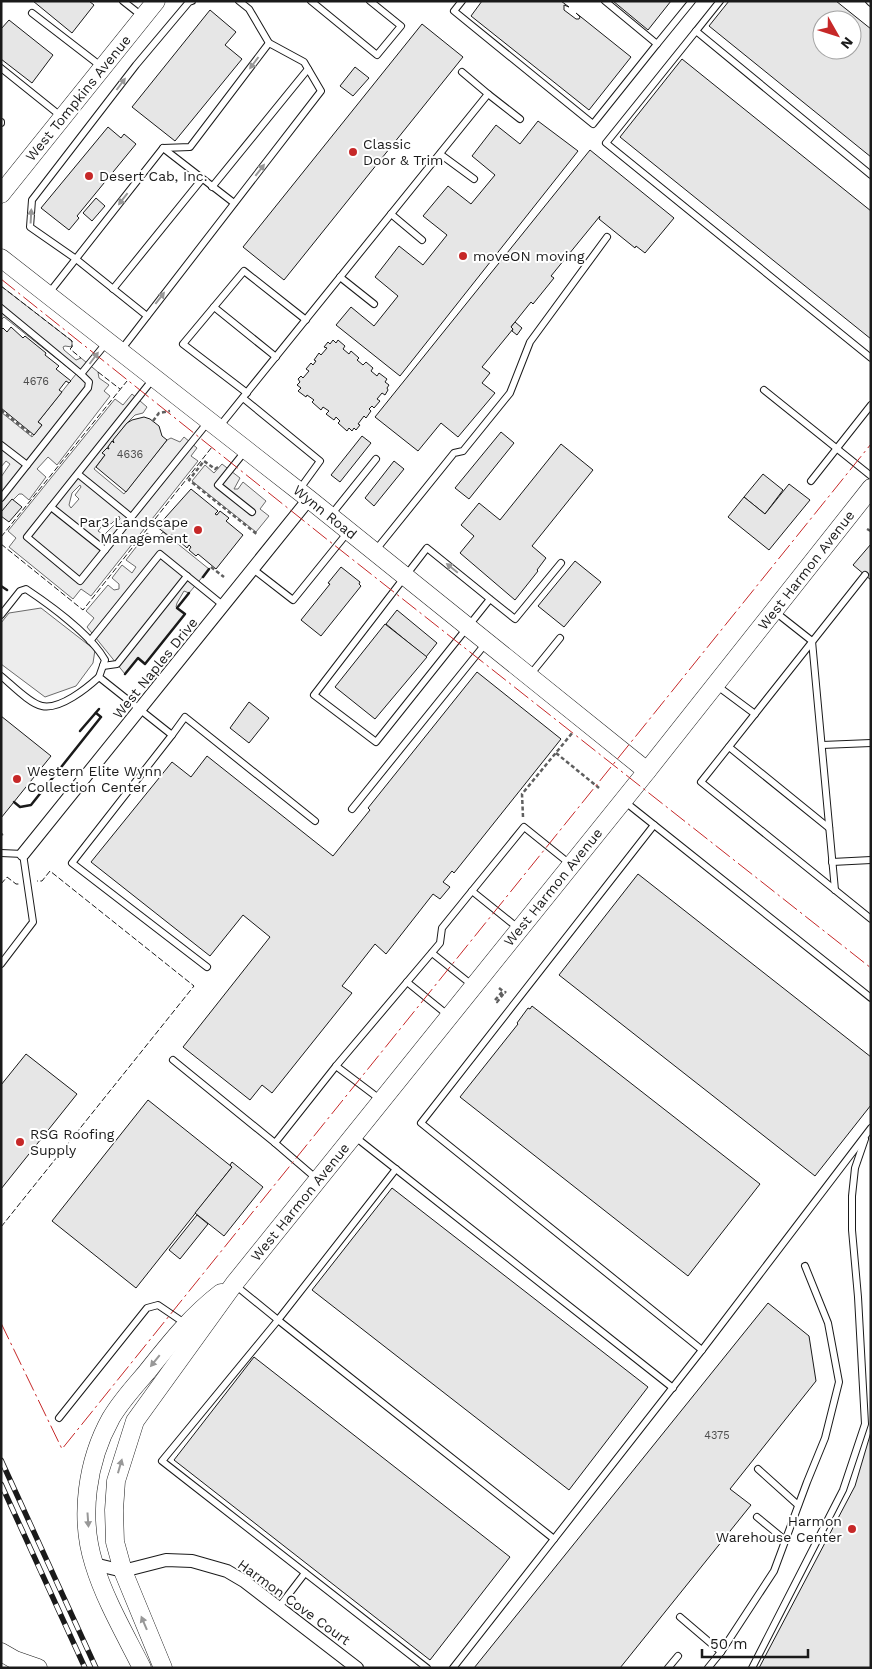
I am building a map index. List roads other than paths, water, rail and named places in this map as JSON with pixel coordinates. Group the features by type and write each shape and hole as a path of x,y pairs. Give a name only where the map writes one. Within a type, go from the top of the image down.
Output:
{"main road":[{"name":"West Tompkins Avenue","path":"1,194 156,1"},
{"name":"Wynn Road","path":"1,258 304,495 647,770"},
{"name":"West Harmon Avenue","path":"163,1668 122,1571 115,1542 114,1510 116,1481 128,1438 135,1421 193,1329 201,1308 234,1284 871,488"},
{"name":"West Harmon Avenue","path":"142,1668 94,1564 89,1542 87,1511 91,1468 99,1443 122,1402 193,1329"},
{"path":"1,1652 15,1660 38,1668"}],"street":[{"name":"West Naples Drive","path":"23,854 253,569 304,495"},
{"name":"Harmon Cove Court","path":"94,1564 122,1571 166,1560 192,1561 227,1571 244,1581 357,1668"}],"lane":[{"path":"123,1 143,17"},
{"path":"147,316 76,259 30,227 32,200 136,65 188,2 192,1"},
{"path":"81,374 147,316 321,91 304,62 269,43 249,9 239,1"},
{"path":"311,1 377,55 401,26 370,1"},
{"path":"462,1 454,11 593,124 692,1"},
{"path":"605,1 657,44"},
{"path":"720,1 606,143 871,358"},
{"path":"32,13 103,68"},
{"path":"696,31 871,175"},
{"path":"48,294 162,148 190,146 269,43"},
{"path":"1,68 63,118"},
{"path":"212,187 308,69"},
{"path":"462,72 520,120"},
{"path":"154,378 27,537 80,580 131,517 214,424 245,396 488,94"},
{"path":"162,148 234,203"},
{"path":"440,154 474,179"},
{"path":"113,289 202,179"},
{"path":"391,214 422,240"},
{"path":"374,552 454,453 463,451 510,393 530,342 607,237"},
{"path":"304,495 320,461 183,344 244,271 306,320"},
{"path":"340,277 374,304"},
{"path":"214,307 276,357"},
{"path":"1,308 89,382 88,388 1,498"},
{"path":"764,390 871,476"},
{"path":"811,481 871,405"},
{"path":"1,446 27,466"},
{"path":"246,450 218,485 252,512"},
{"path":"330,516 376,459"},
{"path":"78,474 131,517"},
{"path":"51,507 105,550"},
{"path":"253,569 293,600 349,532"},
{"path":"490,599 376,742 314,695 427,548 515,619 561,563"},
{"path":"90,641 160,554 224,606"},
{"path":"865,575 701,782 871,919"},
{"path":"103,666 117,664 187,576"},
{"path":"1,615 20,591 26,589 98,648 105,660 99,677 80,693 59,704 42,706 29,699 1,676"},
{"path":"773,611 812,641 835,890"},
{"path":"530,676 560,638"},
{"path":"352,809 487,642"},
{"path":"99,677 172,735"},
{"path":"715,684 755,714"},
{"path":"207,967 72,863 185,717 315,822"},
{"path":"822,745 871,743"},
{"path":"729,747 829,828"},
{"path":"622,800 871,998"},
{"path":"654,826 421,1123 702,1350"},
{"path":"275,1142 336,1066 440,944 442,928 524,827 571,865"},
{"path":"1,853 23,854 33,922 1,964"},
{"path":"832,862 871,860"},
{"path":"472,891 520,929"},
{"path":"432,953 473,986"},
{"path":"407,982 449,1016"},
{"path":"173,1060 275,1142 318,1180"},
{"path":"336,1066 381,1100"},
{"path":"453,1668 673,1388 869,1130"},
{"path":"752,1668 843,1490 865,1424 858,1297 852,1230 852,1196 855,1168 869,1130"},
{"path":"353,1135 673,1388"},
{"path":"396,1169 278,1320 162,1461 427,1668"},
{"path":"708,1668 721,1652 774,1571 825,1438 839,1382 828,1324 805,1266"},
{"path":"234,1284 554,1539"},
{"path":"59,1418 147,1308 158,1305 193,1329"},
{"path":"758,1469 798,1505"},
{"path":"757,1517 786,1540"},
{"path":"278,1607 306,1573"},
{"path":"680,1617 721,1652"},
{"path":"668,1668 678,1656"}],"railway":[{"path":"1,1460 96,1668"},
{"path":"1,1484 85,1668"}],"place":[{"name":"Classic Door & Trim","path":"353,152"},
{"name":"Desert Cab, Inc.","path":"89,176"},
{"name":"moveON moving","path":"463,256"},
{"name":"Par3 Landscape Management","path":"198,530"},
{"name":"Western Elite Wynn Collection Center","path":"17,779"},
{"name":"RSG Roofing Supply","path":"20,1142"},
{"name":"Harmon Warehouse Center","path":"852,1529"}]}
